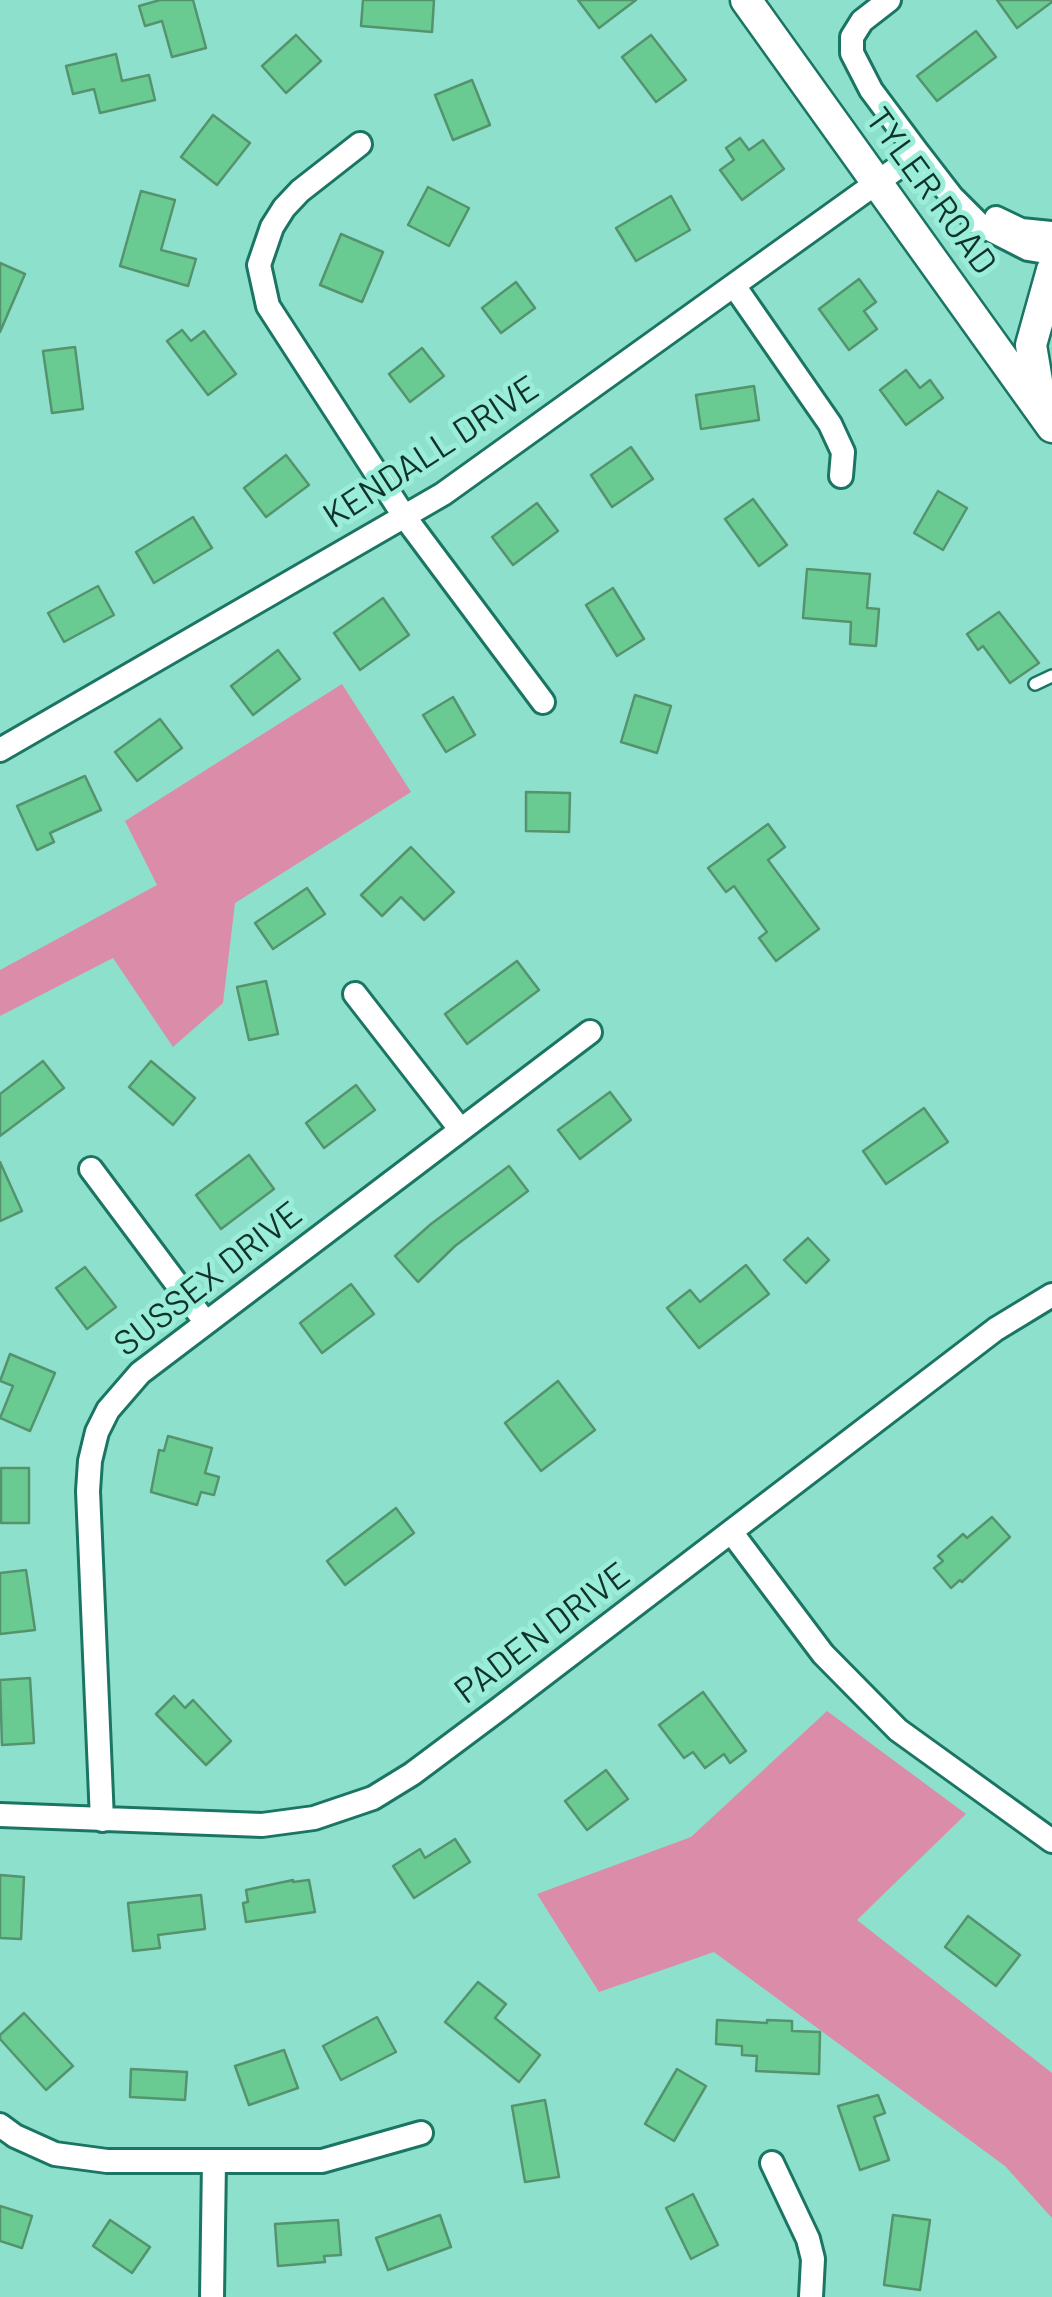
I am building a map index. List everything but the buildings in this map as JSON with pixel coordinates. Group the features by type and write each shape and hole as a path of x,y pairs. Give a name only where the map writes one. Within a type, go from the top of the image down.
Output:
{"street":[{"name":"TYLER ROAD","path":"746,0 1047,420"},
{"path":"890,0 862,22 852,37 852,53 871,90 952,198 979,224 1028,249 1052,253"},
{"path":"360,144 284,208 272,228 260,265 268,306 404,516 543,702"},
{"name":"KENDALL DRIVE","path":"0,750 444,494 918,153"},
{"path":"952,198 1022,230 1052,233"},
{"path":"1047,420 1031,344 1052,270"},
{"path":"735,286 830,424 843,452 842,476"},
{"path":"355,994 460,1129"},
{"name":"SUSSEX DRIVE","path":"102,1820 88,1490 97,1432 108,1410 140,1373 590,1032"},
{"path":"91,1169 206,1323"},
{"name":"PADEN DRIVE","path":"0,1815 288,1823 372,1798 412,1774 884,1412 996,1330 1052,1295"},
{"path":"732,1532 824,1654 898,1730 1052,1841"},
{"path":"0,2124 34,2146 76,2158 214,2161 322,2160 421,2133"},
{"path":"212,2297 214,2161"},
{"path":"772,2163 808,2239 811,2297"}],"lane":[{"path":"1034,684 1052,676"}],"shaded area":[{"path":"342,684 411,792 235,903 223,1003 173,1047 113,958 0,1016 0,970 157,885 125,821"},
{"path":"827,1711 966,1814 857,1920 1052,2073 1052,2218 1005,2166 714,1952 599,1992 537,1894 691,1837"}]}
